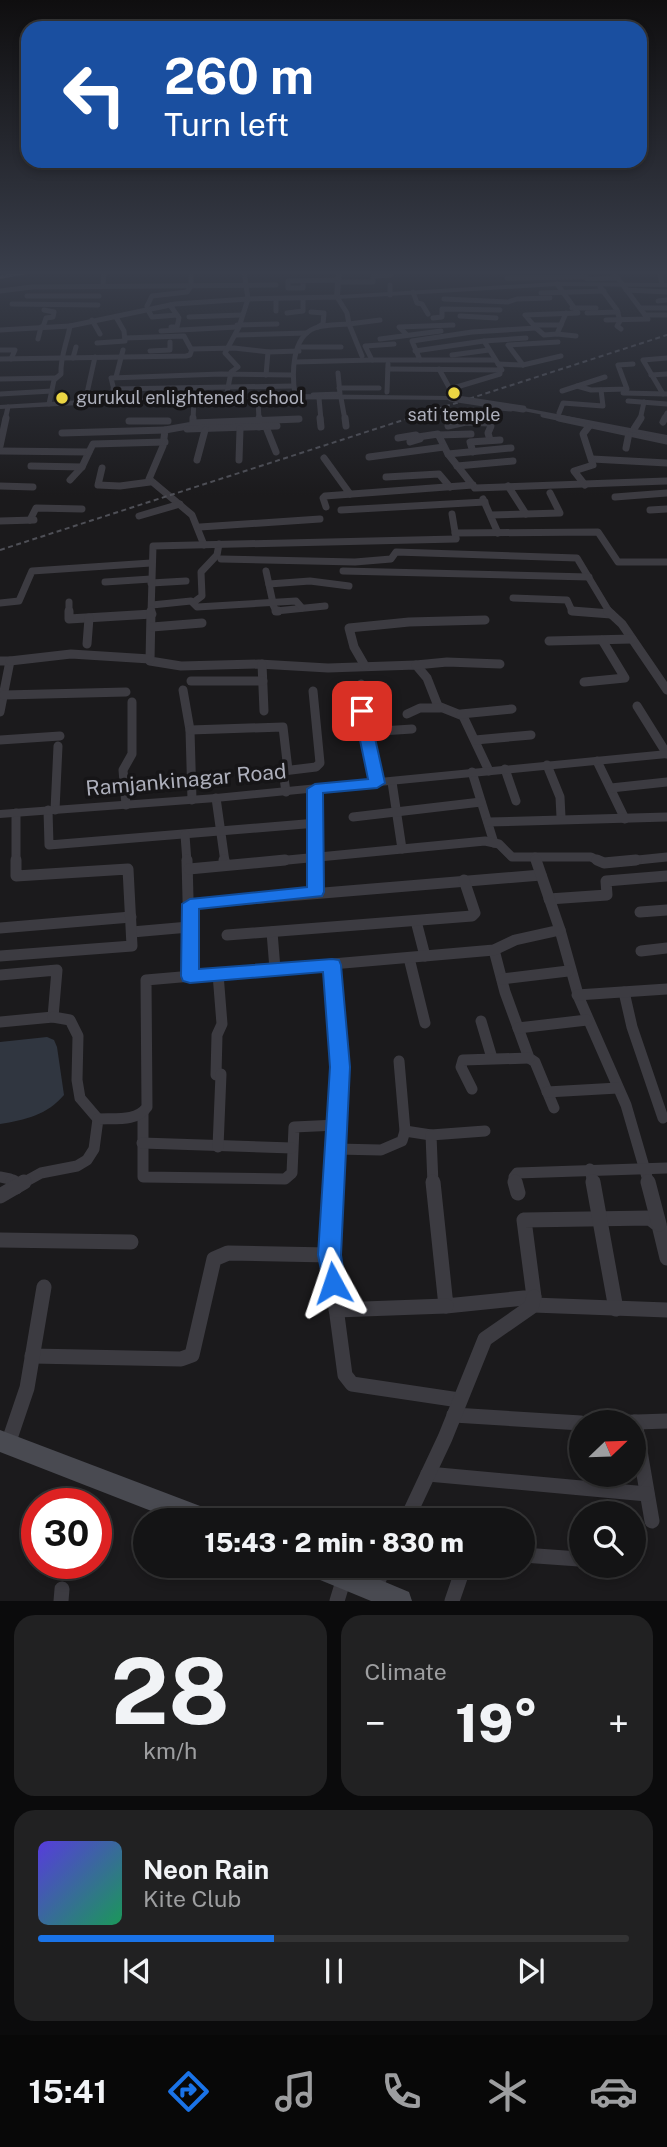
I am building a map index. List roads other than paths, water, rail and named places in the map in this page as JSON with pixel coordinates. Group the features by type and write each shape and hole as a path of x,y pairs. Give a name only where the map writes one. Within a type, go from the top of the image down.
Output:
{"main road":[{"path":"4,1443 174,1508"},
{"path":"341,1589 374,1590 400,1601"}],"street":[{"path":"49,404 56,378 63,370 60,358 66,346"},
{"path":"149,354 150,346"},
{"path":"0,359 120,357 149,354 170,349 170,346"},
{"path":"149,354 189,356 189,346"},
{"path":"295,395 291,375 303,346"},
{"path":"358,346 362,356"},
{"path":"366,346 371,358"},
{"path":"413,346 420,360"},
{"path":"415,351 452,346"},
{"path":"439,369 449,389 500,374 487,346"},
{"path":"509,346 525,366"},
{"path":"73,358 76,347"},
{"path":"191,349 229,347 389,360 525,366 561,356"},
{"path":"229,347 225,355 238,367 231,375 229,398"},
{"path":"298,354 341,347"},
{"path":"104,357 107,348"},
{"path":"116,377 123,349"},
{"path":"0,350 15,350 11,359"},
{"path":"447,355 489,350"},
{"path":"266,375 269,352"},
{"path":"298,354 326,362 371,358"},
{"path":"85,402 95,358"},
{"path":"665,394 643,360 667,358"},
{"path":"387,392 389,360"},
{"path":"353,361 354,371"},
{"path":"326,362 326,372"},
{"path":"577,386 591,390 626,389 618,365 633,364"},
{"path":"388,369 457,369 498,365"},
{"path":"457,369 466,385"},
{"path":"89,452 0,449 4,407 340,394 338,373"},
{"path":"651,375 667,374"},
{"path":"112,401 113,389 109,379 116,377 291,375"},
{"path":"562,391 605,377"},
{"path":"0,379 56,378"},
{"path":"113,389 293,386"},
{"path":"62,433 190,428 193,423 190,387"},
{"path":"339,388 379,388"},
{"path":"559,413 563,403 573,400 602,406 601,390"},
{"path":"0,394 52,391"},
{"path":"623,393 665,394"},
{"path":"654,394 655,403"},
{"path":"229,398 358,395 454,400 523,410 667,439"},
{"path":"229,398 454,400"},
{"path":"319,398 321,427"},
{"path":"341,398 346,426"},
{"path":"258,399 261,425 276,452"},
{"path":"628,401 667,404"},
{"path":"626,448 632,431 641,418 644,402"},
{"path":"150,482 170,407"},
{"path":"488,423 503,407 632,431 650,438 667,439"},
{"path":"663,422 667,413"},
{"path":"184,428 240,429 299,419"},
{"path":"129,421 168,421"},
{"path":"143,431 145,421"},
{"path":"447,426 466,422 488,423 492,426 488,433 490,440"},
{"path":"193,423 288,426"},
{"path":"586,485 574,469 592,466 583,434 590,425"},
{"path":"239,460 240,429"},
{"path":"197,460 205,430"},
{"path":"120,443 126,431"},
{"path":"398,438 471,434"},
{"path":"438,435 448,454 485,502 498,533"},
{"path":"410,442 420,439 418,437"},
{"path":"649,447 650,438"},
{"path":"28,451 32,439"},
{"path":"473,452 470,442 500,440"},
{"path":"70,480 82,467 93,444 162,443"},
{"path":"369,457 444,447"},
{"path":"448,454 512,448"},
{"path":"324,458 349,494"},
{"path":"592,459 667,463"},
{"path":"457,466 513,461"},
{"path":"651,462 667,482"},
{"path":"32,466 82,467"},
{"path":"102,468 97,484 120,486 150,482 180,503 200,527 204,545"},
{"path":"386,477 439,474 450,486"},
{"path":"326,507 323,496 450,486 667,482"},
{"path":"0,486 33,487"},
{"path":"508,486 526,514"},
{"path":"491,515 560,513 550,493"},
{"path":"615,497 667,493"},
{"path":"341,510 485,502"},
{"path":"139,516 180,503"},
{"path":"0,522 33,520 36,508 82,509"},
{"path":"650,510 667,509"},
{"path":"452,514 457,553"},
{"path":"200,527 320,519"},
{"path":"150,659 153,546 498,533 598,532 618,562 667,562"},
{"path":"69,601 68,619 194,602 202,596 201,572 217,555 219,544"},
{"path":"221,559 364,562 391,559 396,552 577,558 611,614 667,690"},
{"path":"481,553 482,573"},
{"path":"0,604 19,601 32,571 151,563"},
{"path":"266,571 276,611 325,606"},
{"path":"343,571 589,577"},
{"path":"105,582 186,581"},
{"path":"269,583 310,582 349,586"},
{"path":"513,598 566,600 572,611 611,614"},
{"path":"194,602 197,607 273,603"},
{"path":"87,644 89,618"},
{"path":"365,666 354,647 349,628 409,622 485,620"},
{"path":"152,627 202,623"},
{"path":"549,641 632,639"},
{"path":"584,682 625,678 602,640"},
{"path":"0,661 71,653 150,659 153,663 181,666 262,664 328,668 416,665 443,660 470,664 500,664"},
{"path":"0,712 10,661"},
{"path":"262,664 264,711"},
{"path":"416,665 421,667 440,708"},
{"path":"191,681 263,681"},
{"path":"361,684 362,714 377,783"},
{"path":"183,690 190,730 192,800"},
{"path":"286,792 282,773 320,764 313,691"},
{"path":"4,695 126,692"},
{"path":"125,805 123,770 132,754 132,702"},
{"path":"637,706 667,754"},
{"path":"366,732 414,734 406,712 420,708 440,708 461,714 512,709"},
{"path":"461,714 489,771"},
{"path":"190,730 283,727 288,770"},
{"path":"475,740 531,735"},
{"path":"0,740 59,741 47,845 317,823"},
{"name":"Ramjankinagar Road","path":"0,814 286,792 667,754"},
{"path":"597,761 625,819"},
{"path":"547,765 560,797 562,817"},
{"path":"505,769 516,801"},
{"path":"472,772 494,843"},
{"path":"393,782 402,849"},
{"path":"611,788 667,782"},
{"path":"315,789 316,892"},
{"path":"216,798 225,865"},
{"path":"353,817 481,802"},
{"path":"0,956 132,946 127,868 16,876 16,813"},
{"path":"488,822 562,817 667,817"},
{"path":"185,835 189,869 190,976"},
{"path":"189,869 485,841 499,844 512,857 588,856 604,863 667,857"},
{"path":"535,857 560,930 568,971 618,1088 645,1168 667,1258"},
{"path":"190,904 541,874"},
{"path":"549,899 607,895 606,881 667,876"},
{"path":"227,935 474,915 464,880"},
{"path":"640,912 667,910"},
{"path":"0,928 131,917"},
{"path":"416,921 425,956"},
{"path":"132,932 189,927"},
{"path":"337,1125 295,1126 291,1134 292,1173 285,1179 143,1177 143,1113 147,1107 145,982 494,950 515,940 560,930"},
{"path":"272,932 275,970"},
{"path":"641,951 667,948"},
{"path":"494,950 529,1058"},
{"path":"409,958 425,1023"},
{"path":"332,965 340,1067 330,1255 348,1381 456,1408 569,1422"},
{"path":"0,975 57,970 53,1017"},
{"path":"502,979 568,971"},
{"path":"218,974 222,1024 217,1035 218,1147"},
{"path":"577,995 667,989"},
{"path":"624,992 632,1027 663,1118"},
{"path":"0,1022 53,1017 70,1020 78,1036 77,1080 80,1098 98,1119 94,1149 87,1160 77,1166 41,1173 0,1196"},
{"path":"518,1028 587,1020"},
{"path":"481,1021 492,1058"},
{"path":"472,1089 460,1063 463,1060 529,1058 535,1062 554,1108"},
{"path":"336,1149 381,1150 402,1141 405,1131 399,1060"},
{"path":"547,1092 618,1088"},
{"path":"98,1119 143,1113"},
{"path":"405,1131 431,1135 485,1131"},
{"path":"431,1135 434,1207 446,1306"},
{"path":"142,1143 292,1148"},
{"path":"518,1193 514,1177 517,1173 667,1168"},
{"path":"590,1169 616,1309"},
{"path":"0,1177 10,1179 16,1187"},
{"path":"534,1301 524,1220 650,1218 659,1224"},
{"path":"0,1240 131,1242"},
{"path":"32,1356 181,1359 192,1355 214,1259 228,1253 330,1255"},
{"path":"4,1443 27,1388 44,1287"},
{"path":"412,1508 485,1339 534,1301"},
{"path":"337,1310 534,1301 616,1309 667,1310"},
{"path":"646,1422 667,1421"},
{"path":"428,1474 647,1494"},
{"path":"646,1488 652,1521"},
{"path":"535,1556 569,1558"},
{"path":"374,1590 380,1578"},
{"path":"452,1601 460,1578"}],"railway":[{"path":"0,550 634,346"}],"place":[{"name":"sati temple","path":"454,393"},
{"name":"gurukul enlightened school","path":"62,398"}]}
